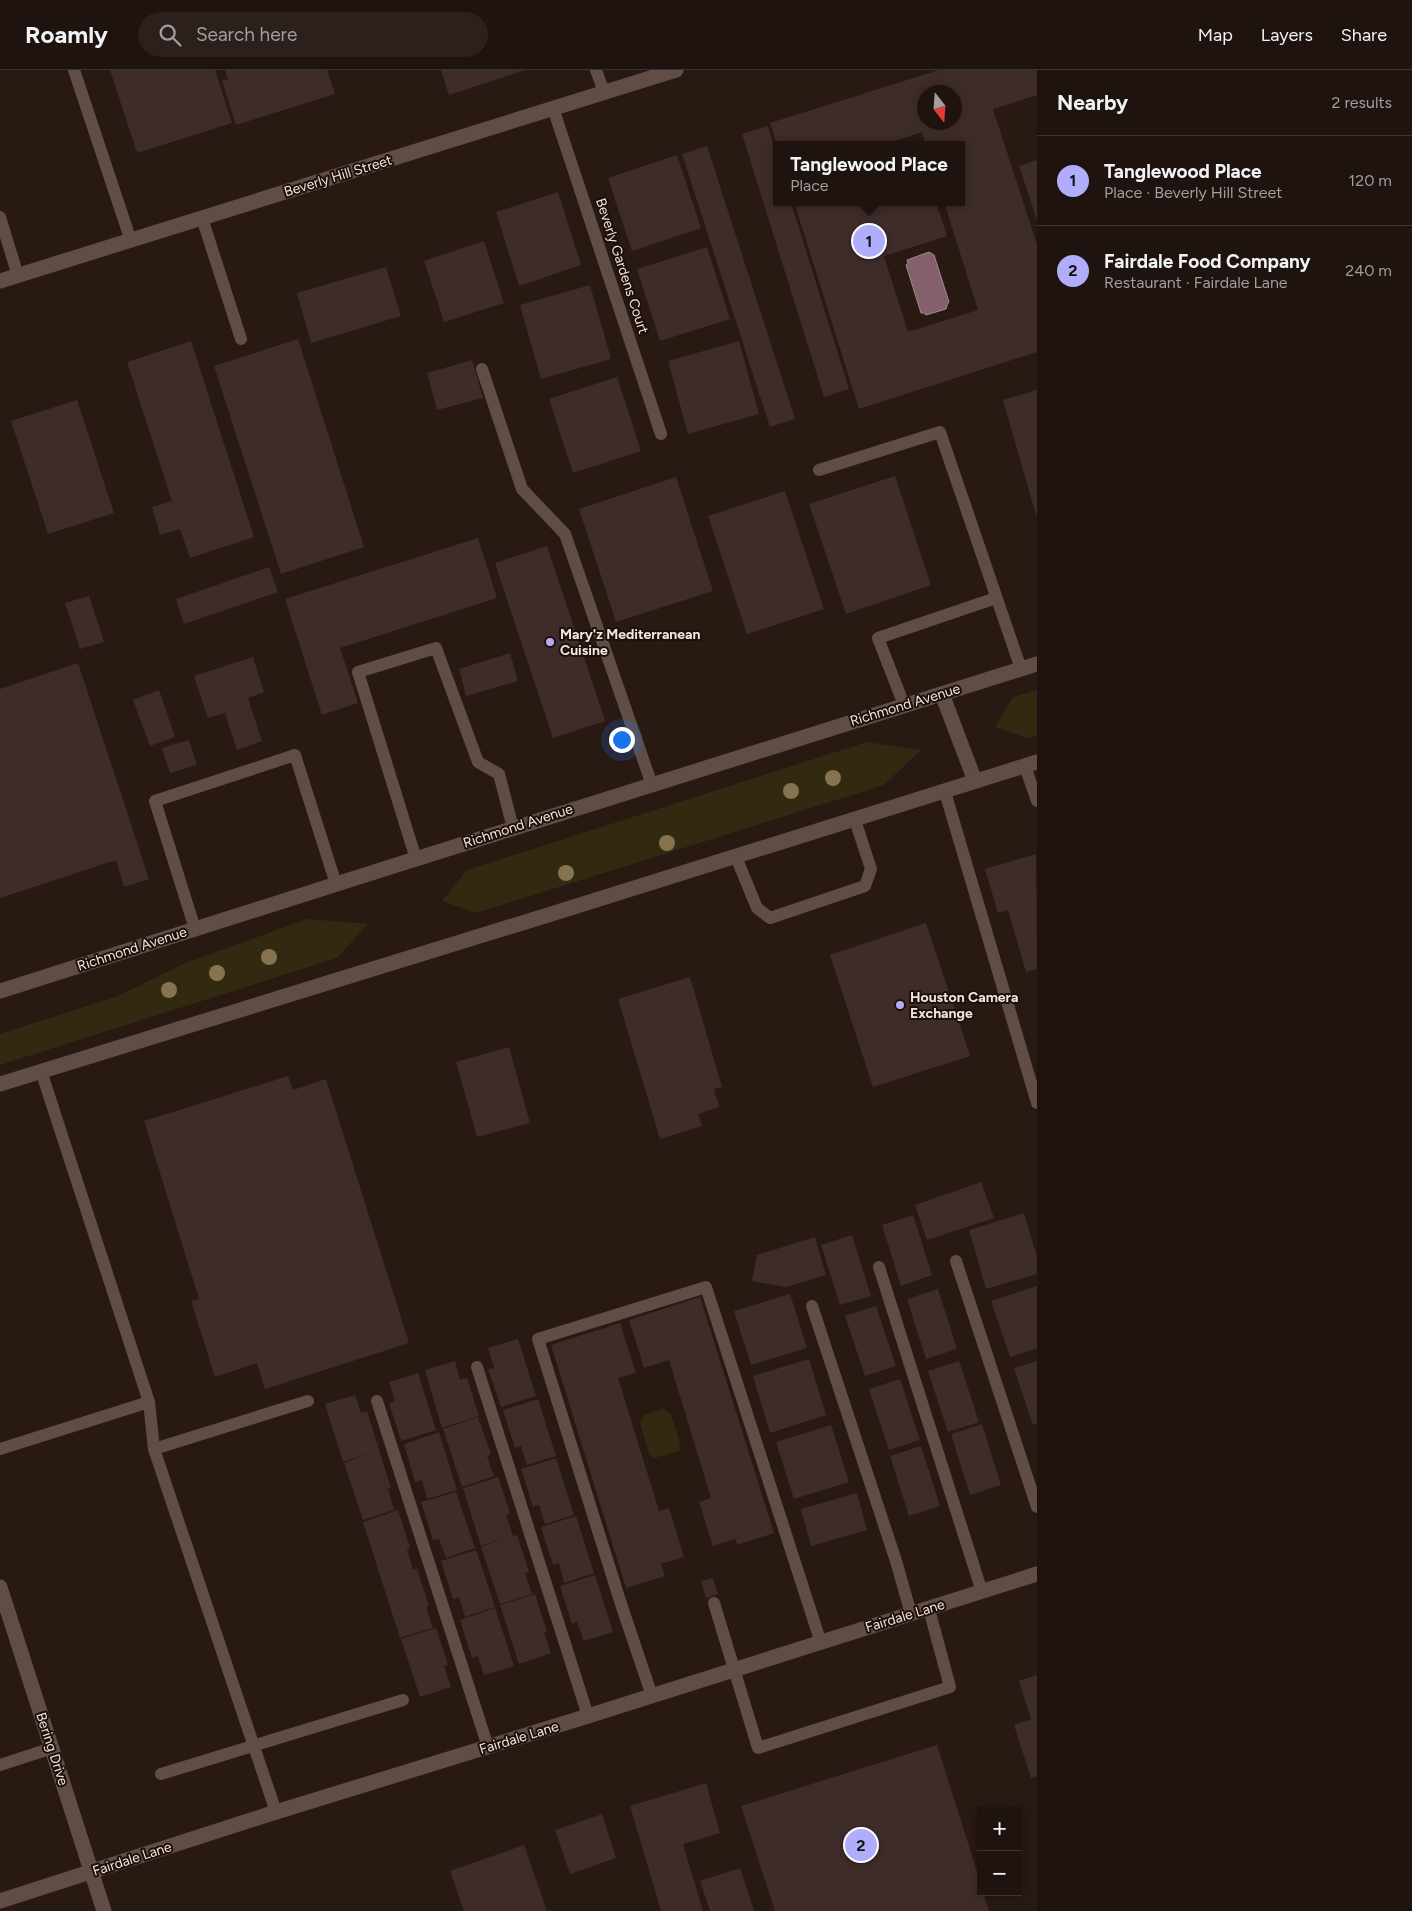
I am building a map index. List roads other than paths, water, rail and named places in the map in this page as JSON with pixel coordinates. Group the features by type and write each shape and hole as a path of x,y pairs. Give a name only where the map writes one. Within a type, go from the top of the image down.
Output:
{"main road":[{"name":"Beverly Hill Street","path":"0,281 676,70"},
{"name":"Richmond Avenue","path":"0,991 1037,664"},
{"path":"942,694 975,781"},
{"path":"0,1084 1031,764"},
{"name":"Fairdale Lane","path":"0,1901 276,1812 652,1696 1037,1574"},
{"name":"Bering Drive","path":"0,1587 104,1911"}],"lane":[{"path":"74,70 131,241"},
{"path":"596,70 604,92"},
{"name":"Beverly Gardens Court","path":"553,108 661,434"},
{"path":"0,217 18,276"},
{"path":"202,218 241,339"},
{"path":"482,370 522,489 565,534 652,784"},
{"path":"819,470 940,432 1021,669"},
{"path":"904,705 878,638 996,598"},
{"path":"416,859 358,672 436,648 478,762 498,774 513,828"},
{"path":"195,929 155,801 294,756 336,884"},
{"path":"1031,764 1037,801"},
{"path":"945,792 1037,1103"},
{"path":"736,857 757,908 770,918 865,886 871,869 854,820"},
{"path":"41,1071 149,1402 154,1449 276,1812"},
{"path":"956,1261 1037,1507"},
{"path":"879,1267 982,1592"},
{"path":"652,1696 621,1604 538,1339 706,1287 821,1643"},
{"path":"812,1306 896,1561 911,1614"},
{"path":"477,1367 588,1716"},
{"path":"154,1449 308,1400"},
{"path":"377,1401 488,1747"},
{"path":"0,1449 149,1402"},
{"path":"714,1603 758,1748 950,1687 929,1608"},
{"path":"161,1774 403,1700"},
{"path":"0,1765 52,1748"}],"place":[{"name":"Tanglewood Place","path":"869,241"},
{"name":"Mary'z Mediterranean Cuisine","path":"550,642"},
{"name":"Houston Camera Exchange","path":"900,1005"},
{"name":"Fairdale Food Company","path":"861,1845"}]}
